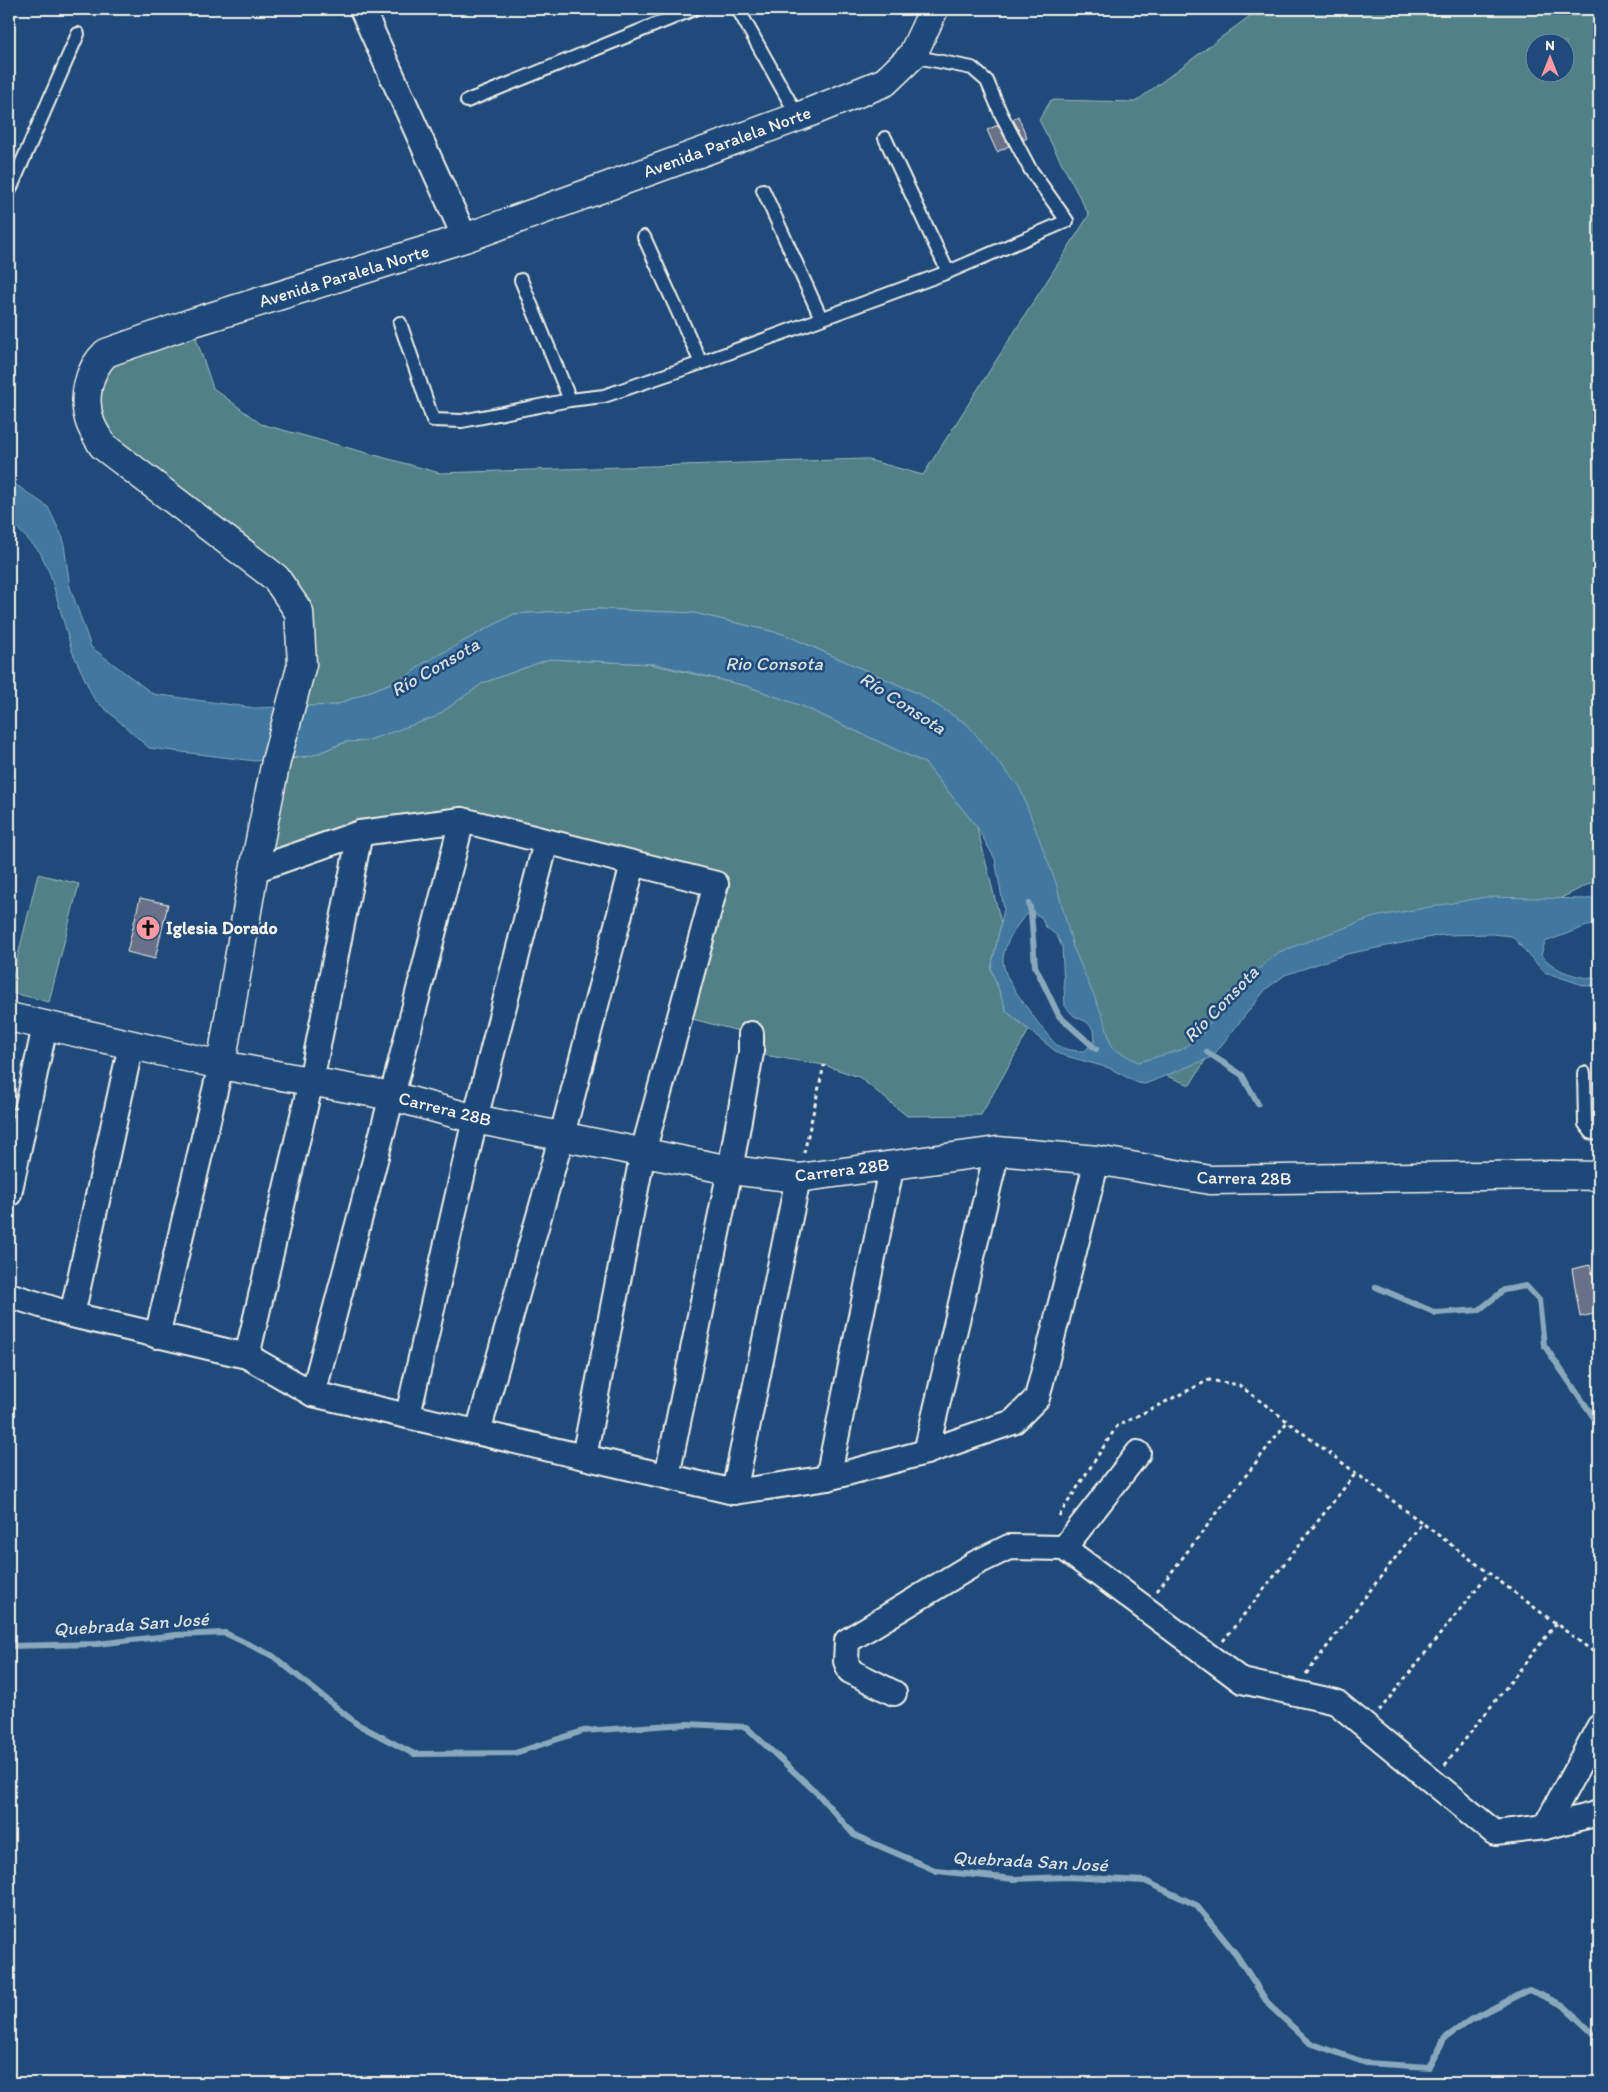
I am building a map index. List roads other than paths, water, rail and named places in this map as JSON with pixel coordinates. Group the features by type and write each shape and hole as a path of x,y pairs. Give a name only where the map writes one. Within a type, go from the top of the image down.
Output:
{"street":[{"path":"362,9 465,238"},
{"name":"Avenida Paralela Norte","path":"221,1065 254,870 276,761 302,664 299,612 276,578 103,446 90,424 86,399 91,374 96,362 106,353 191,323 465,238 798,117 884,82 912,56 934,9"},
{"path":"254,870 360,833 462,820 716,884 643,1152 584,1457"},
{"path":"313,1394 392,1096 462,820"},
{"path":"248,1356 311,1081 360,833"},
{"path":"408,1415 475,1119 546,842"},
{"path":"478,1432 562,1135 633,864"},
{"name":"Carrera 28B","path":"9,1017 221,1065 392,1096 475,1119 730,1170 798,1178 997,1151 1097,1160 1210,1180 1548,1175 1599,1176"},
{"path":"9,1194 45,1026"},
{"path":"667,1476 730,1170 750,1053 751,1034"},
{"path":"72,1315 131,1045"},
{"path":"157,1336 221,1065"},
{"path":"926,1452 997,1151"},
{"path":"9,1295 72,1315 248,1356 313,1394 734,1492 828,1478 926,1452 1013,1422 1037,1398 1097,1160"},
{"path":"828,1478 892,1164"},
{"path":"734,1492 798,1178"},
{"path":"1064,1548 1138,1453"},
{"path":"894,1692 850,1671 846,1661 847,1641 1009,1547 1064,1548 1242,1681 1336,1702 1496,1833 1545,1827 1599,1813"},
{"path":"1545,1827 1599,1727"}],"lane":[{"path":"468,101 694,9"},
{"path":"738,9 798,117"},
{"path":"9,192 78,34"},
{"path":"400,324 433,420 462,421 570,400 604,396 700,363 948,272 1067,221 1030,169 1001,114 987,81 972,68 912,56"},
{"path":"885,138 948,272"},
{"path":"762,190 821,318"},
{"path":"644,237 700,363"},
{"path":"521,280 570,400"},
{"path":"1584,1072 1585,1124 1592,1133 1599,1134"}],"water":[{"name":"Rio Consota","path":"9,480 48,507 63,538 70,587 91,647 153,694 255,708 336,705 406,677 424,663 514,614 598,609 694,613 783,634 917,693 967,724 1020,788 1056,883 1073,947 1103,1017 1112,1048 1138,1062 1181,1050 1204,1032 1225,997 1279,952 1374,917 1486,897 1587,899 1599,897 1599,924 1587,926 1545,942 1541,955 1554,966 1567,973 1599,979 1599,985 1586,986 1544,972 1512,936 1493,934 1442,935 1347,954 1285,975 1266,989 1212,1057 1145,1084 1138,1083 1109,1068 1059,1054 1007,1012 991,969 1004,909 995,859 977,827 925,763 802,706 747,686 656,664 549,659 483,683 435,717 366,741 345,742 311,756 255,761 149,748 94,699 72,651 50,574 40,552 17,528 9,524","holes":["1031,912 1041,917 1045,926 1057,936 1062,947 1065,1006 1074,1016 1087,1022 1094,1030 1095,1040 1085,1051 1058,1046 1018,996 1005,971 1004,954 1017,926"]}],"waterway":[{"name":"Río Consota","path":"1029,904 1035,966 1059,1016 1096,1049"},
{"path":"1207,1052 1242,1075 1258,1104"},
{"path":"1376,1287 1436,1313 1479,1310 1504,1290 1526,1286 1539,1300 1544,1345 1599,1425"},
{"name":"Quebrada San José","path":"9,1646 97,1644 176,1635 225,1633 273,1656 357,1724 414,1754 515,1753 583,1731 687,1724 746,1727 819,1795 854,1835 937,1871 1014,1879 1067,1877 1145,1881 1196,1905 1236,1954 1269,2005 1310,2043 1366,2063 1429,2067 1444,2039 1470,2020 1529,1990 1563,2005 1598,2038 1599,2042"}],"place":[{"name":"Iglesia Dorado","path":"148,928"}]}
